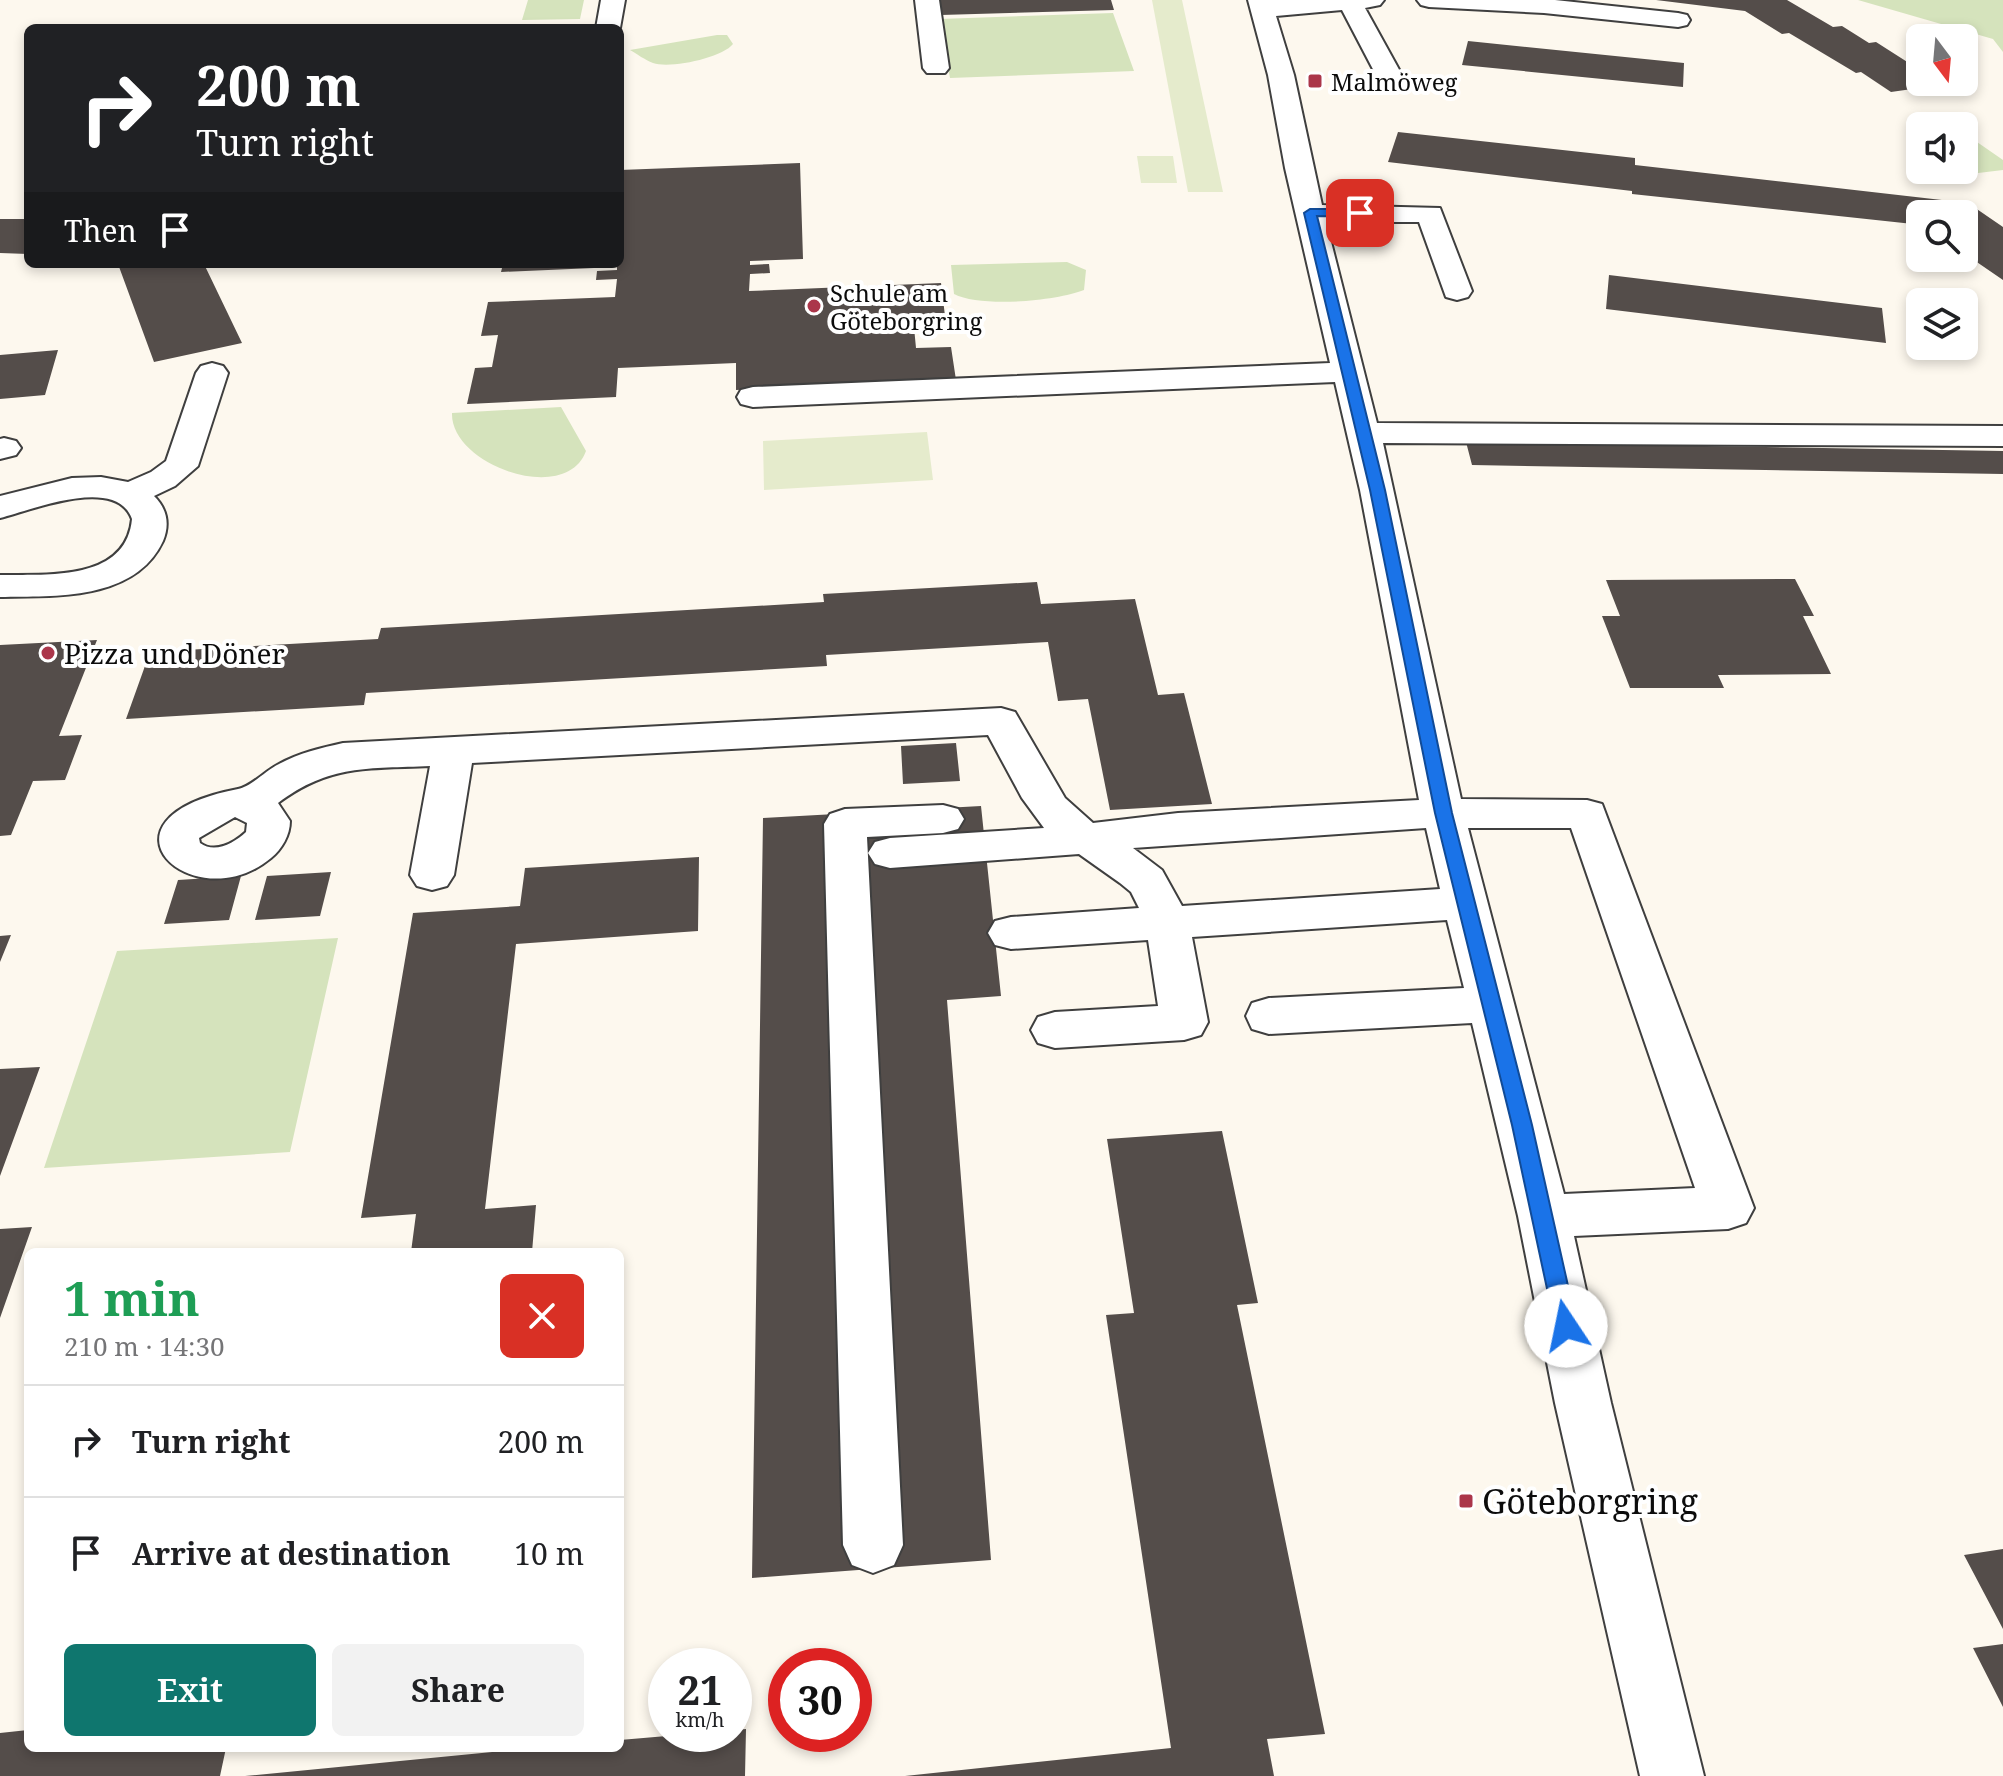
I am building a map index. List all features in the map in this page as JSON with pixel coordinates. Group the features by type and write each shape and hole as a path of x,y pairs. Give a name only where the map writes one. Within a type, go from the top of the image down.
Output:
{"street":[{"path":"609,24 613,0"},
{"path":"927,0 936,68"},
{"path":"1372,0 1262,5 1364,433 1443,813 1544,1216 1583,1403 1672,1776"},
{"path":"1429,0 1544,6 1678,20"},
{"path":"1349,1 1389,75"},
{"path":"1310,213 1430,214 1457,291"},
{"path":"753,397 1350,372"},
{"path":"129,494 163,479 181,466 212,373"},
{"path":"1364,433 2003,436"},
{"path":"0,507 75,489 114,489 143,502 151,517 150,533 139,551 120,568 85,581 0,586"},
{"path":"248,805 286,775 321,760 1001,721 1067,826 1131,869 1152,888 1166,923 1184,1022 1055,1030"},
{"path":"432,875 453,752"},
{"path":"873,1545 845,824 1178,828 1443,813 1587,814 1728,1208 1544,1216"},
{"path":"890,853 1044,843 1067,826"},
{"path":"1011,933 1466,903"},
{"path":"1269,1016 1493,1004"}],"green space":[{"path":"528,0 584,0 580,19 522,20"},
{"path":"1152,0 1182,0 1223,192 1188,192"},
{"path":"1858,0 2003,0 2003,52 1993,39 1978,35 1978,24 1941,24"},
{"path":"1113,13 1134,71 950,78 939,19"},
{"path":"727,35 733,44 718,54 683,63 653,63 630,50"},
{"path":"1978,143 2003,160 2003,170 1978,173"},
{"path":"1137,156 1173,156 1177,183 1141,183"},
{"path":"1067,262 1086,270 1084,290 1056,297 1000,302 954,294 951,265"},
{"path":"561,407 586,451 574,467 556,476 534,477 488,462 469,449 456,432 452,413"},
{"path":"927,432 933,480 764,490 763,441"},
{"path":"338,938 290,1152 44,1168 117,951"}],"building":[{"path":"938,0 1111,0 1114,10 941,15"},
{"path":"1656,0 1787,0 1833,27 1842,26 1869,43 1876,42 1906,61 1906,90 1891,92 1861,72 1856,73 1745,11"},
{"path":"1468,41 1684,63 1683,87 1462,65"},
{"path":"1398,132 1635,158 1635,165 1942,200 1906,200 1906,223 1632,194 1632,191 1388,162"},
{"path":"800,163 803,259 750,261 750,265 769,264 770,273 750,274 749,291 941,283 945,316 913,317 916,348 951,347 956,380 736,390 736,363 618,368 616,397 467,404 475,368 492,367 498,335 481,336 488,302 615,297 617,279 596,280 597,271 624,268 624,170"},
{"path":"1978,210 2003,227 2003,280 1978,263"},
{"path":"0,219 24,219 24,254 0,253"},
{"path":"119,268 206,268 242,343 154,362"},
{"path":"502,268 594,268 501,272"},
{"path":"1609,275 1882,308 1886,343 1606,309"},
{"path":"58,350 45,395 0,399 0,355"},
{"path":"1466,442 2003,451 2003,474 1472,465"},
{"path":"1795,579 1814,616 1803,616 1831,674 1718,675 1724,688 1630,688 1602,616 1620,616 1606,580"},
{"path":"1037,582 1041,604 1135,599 1158,695 1184,693 1212,804 1110,810 1088,699 1058,701 1048,642 826,655 827,666 366,693 364,705 126,719 150,652 378,639 381,628 824,602 823,594"},
{"path":"97,640 59,736 82,735 65,780 33,781 11,835 0,836 0,645"},
{"path":"956,743 960,781 903,784 901,746"},
{"path":"981,806 1001,996 947,1000 991,1560 752,1578 763,818"},
{"path":"699,857 698,931 516,944 485,1209 536,1205 532,1248 412,1248 416,1214 361,1218 413,913 520,906 525,868"},
{"path":"331,872 320,916 255,920 267,876"},
{"path":"241,876 229,920 164,924 178,880"},
{"path":"11,935 0,962 0,936"},
{"path":"40,1067 0,1176 0,1069"},
{"path":"1222,1131 1258,1303 1237,1305 1325,1734 1267,1739 1274,1776 905,1776 1171,1748 1106,1315 1134,1313 1107,1139"},
{"path":"32,1227 0,1318 0,1229"},
{"path":"2003,1549 2003,1629 1964,1555"},
{"path":"2003,1644 2003,1707 1973,1648"},
{"path":"24,1730 24,1752 225,1752 220,1776 0,1776 0,1733"},
{"path":"648,1738 648,1752 746,1752 745,1776 245,1776 493,1752 624,1752 624,1740"}],"place":[{"name":"Malmöweg","path":"1315,81"},
{"name":"Schule am Göteborgring","path":"814,306"},
{"name":"Pizza und Döner","path":"48,653"},
{"name":"Göteborgring","path":"1466,1501"}],"route":[{"path":"1360,213 1310,213 1377,490 1443,813 1544,1216 1566,1326"}]}
